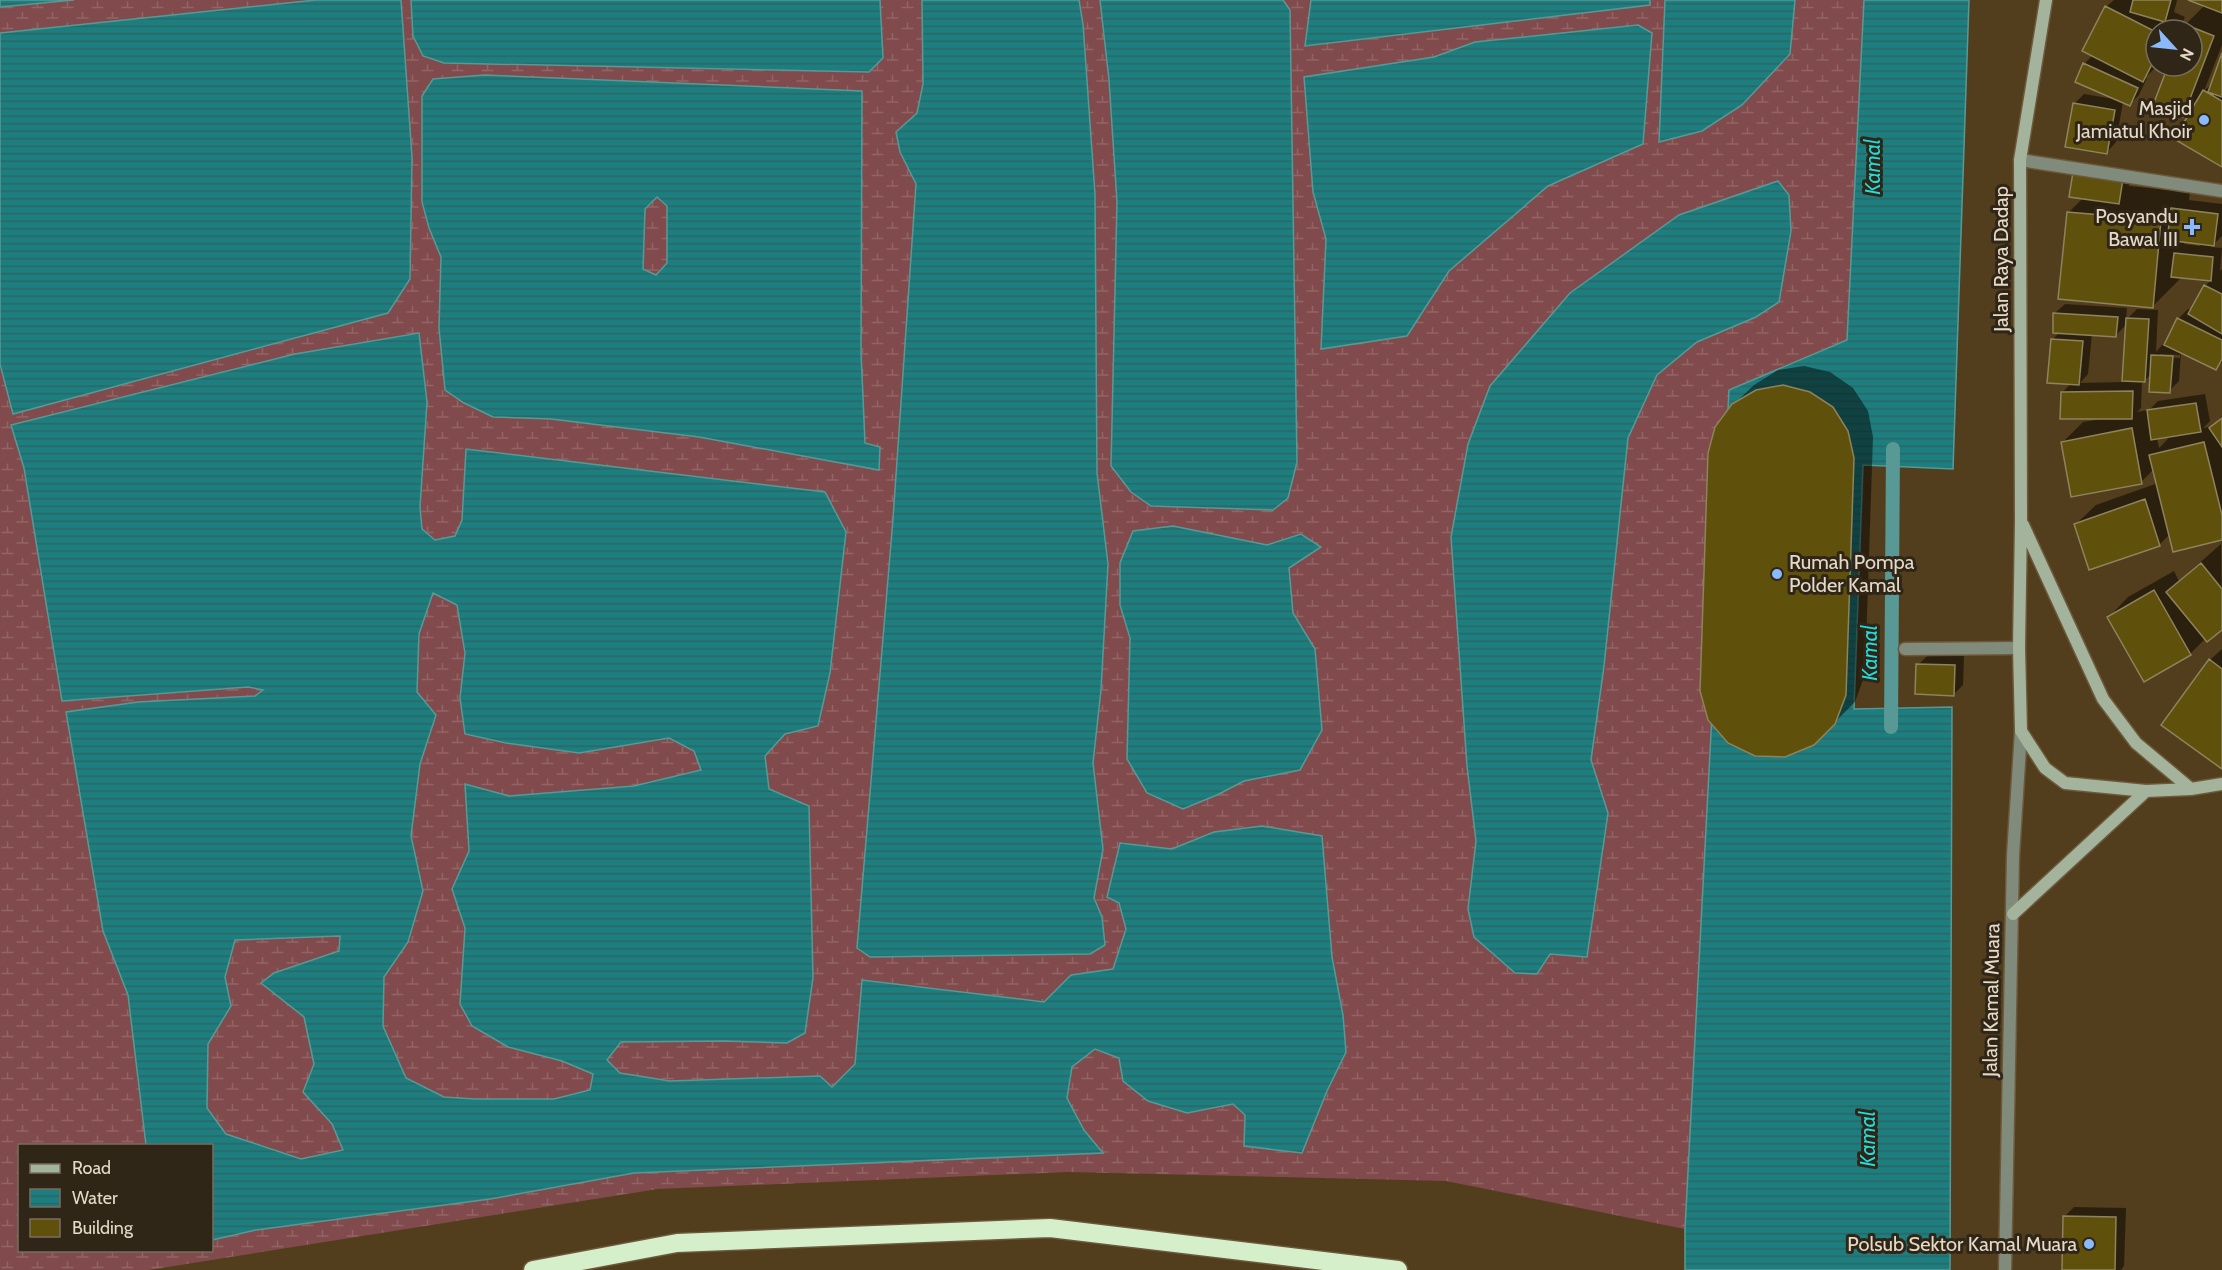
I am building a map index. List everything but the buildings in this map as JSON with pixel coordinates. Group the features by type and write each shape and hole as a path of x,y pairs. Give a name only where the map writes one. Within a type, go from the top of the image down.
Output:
{"highway":[{"path":"533,1270 677,1243 1050,1228 1398,1270"}],"main road":[{"name":"Jalan Raya Dadap","path":"2021,731 2019,648 2020,160 2046,0"},
{"name":"Jalan Raya Dadap","path":"2021,521 2103,699 2136,743 2191,789"},
{"path":"2021,731 2045,768 2065,783 2146,790 2191,789 2222,784"},
{"path":"2013,914 2146,790"}],"street":[{"path":"2020,160 2222,191"},
{"path":"1905,649 2019,648"},
{"name":"Jalan Kamal Muara","path":"2005,1270 2013,856 2021,731"}],"green space":[{"path":"0,0 1864,0 1847,340 1729,390 1685,1229 1446,1181 1069,1172 658,1189 149,1270 0,1270"}],"water":[{"path":"0,0 74,0 0,7"},
{"path":"316,0 401,0 412,157 410,279 388,313 13,414 0,364 0,33"},
{"path":"411,0 880,0 883,58 869,72 444,63 423,56 413,36"},
{"path":"922,0 1079,0 1083,24 1095,194 1097,473 1108,564 1101,690 1093,763 1103,849 1094,898 1102,917 1105,945 1090,954 870,957 857,948 893,519 916,184 900,152 896,132 917,113 923,84"},
{"path":"1100,0 1283,0 1290,10 1297,462 1288,498 1273,510 1151,506 1131,492 1111,466 1117,202 1109,80"},
{"path":"1311,0 1650,0 1650,5 1305,46"},
{"path":"1665,0 1795,0 1790,54 1742,105 1702,131 1659,142"},
{"path":"1864,0 1969,0 1953,469 1863,465 1854,709 1952,707 1950,1270 1685,1270 1685,1229 1729,390 1847,340"},
{"path":"1638,25 1652,33 1643,144 1548,186 1449,271 1407,336 1321,349 1326,239 1313,192 1304,77 1434,57 1475,42"},
{"path":"485,75 862,91 861,352 865,443 880,447 879,470 699,437 551,419 493,417 464,403 445,390 439,328 441,257 429,228 422,202 422,96 433,79","holes":["657,197 667,206 667,263 656,275 643,269 645,209"]},
{"path":"1778,181 1789,195 1791,231 1779,302 1756,317 1697,342 1657,375 1628,438 1604,666 1591,760 1608,813 1587,957 1550,954 1537,974 1515,973 1474,937 1468,909 1476,841 1467,766 1451,537 1468,444 1490,386 1570,293 1679,215"},
{"path":"419,333 427,402 420,507 422,529 435,540 455,536 462,520 466,449 825,492 846,532 830,673 818,726 785,734 765,756 769,789 809,806 813,978 805,1033 787,1043 621,1042 607,1060 620,1073 670,1081 820,1076 832,1087 855,1064 862,980 1044,1002 1071,975 1113,969 1126,929 1119,903 1107,897 1120,843 1172,849 1214,832 1262,826 1322,836 1332,957 1343,1015 1346,1052 1327,1091 1302,1153 1244,1146 1245,1115 1233,1104 1187,1113 1148,1101 1123,1081 1119,1058 1095,1049 1072,1067 1067,1098 1084,1130 1103,1153 634,1173 490,1199 256,1230 213,1240 213,1144 146,1144 128,995 103,931 66,712 138,702 255,696 263,690 248,687 62,701 24,468 11,425 295,354","holes":["433,593 457,605 465,653 460,698 465,734 506,743 579,753 669,738 694,751 701,770 634,786 509,796 465,784 469,851 452,889 465,928 460,1004 472,1026 508,1047 562,1061 593,1074 590,1090 554,1099 444,1097 406,1078 383,1026 384,977 408,942 423,891 411,836 420,764 436,715 417,692 419,634","340,936 339,951 274,973 261,983 304,1017 314,1064 303,1092 332,1124 343,1150 301,1159 226,1134 207,1108 208,1044 231,1006 225,977 235,940"]},
{"path":"1173,526 1267,545 1301,534 1321,547 1289,568 1293,613 1315,649 1322,730 1300,770 1244,781 1183,809 1147,793 1127,759 1130,638 1120,605 1120,563 1133,531"}],"waterway":[{"name":"Kamal","path":"1891,727 1893,449"}],"place":[{"name":"Masjid Jamiatul Khoir","path":"2204,120"},
{"name":"Posyandu Bawal III","path":"2192,227"},
{"name":"Rumah Pompa Polder Kamal","path":"1777,574"},
{"name":"Polsub Sektor Kamal Muara","path":"2089,1244"}]}
